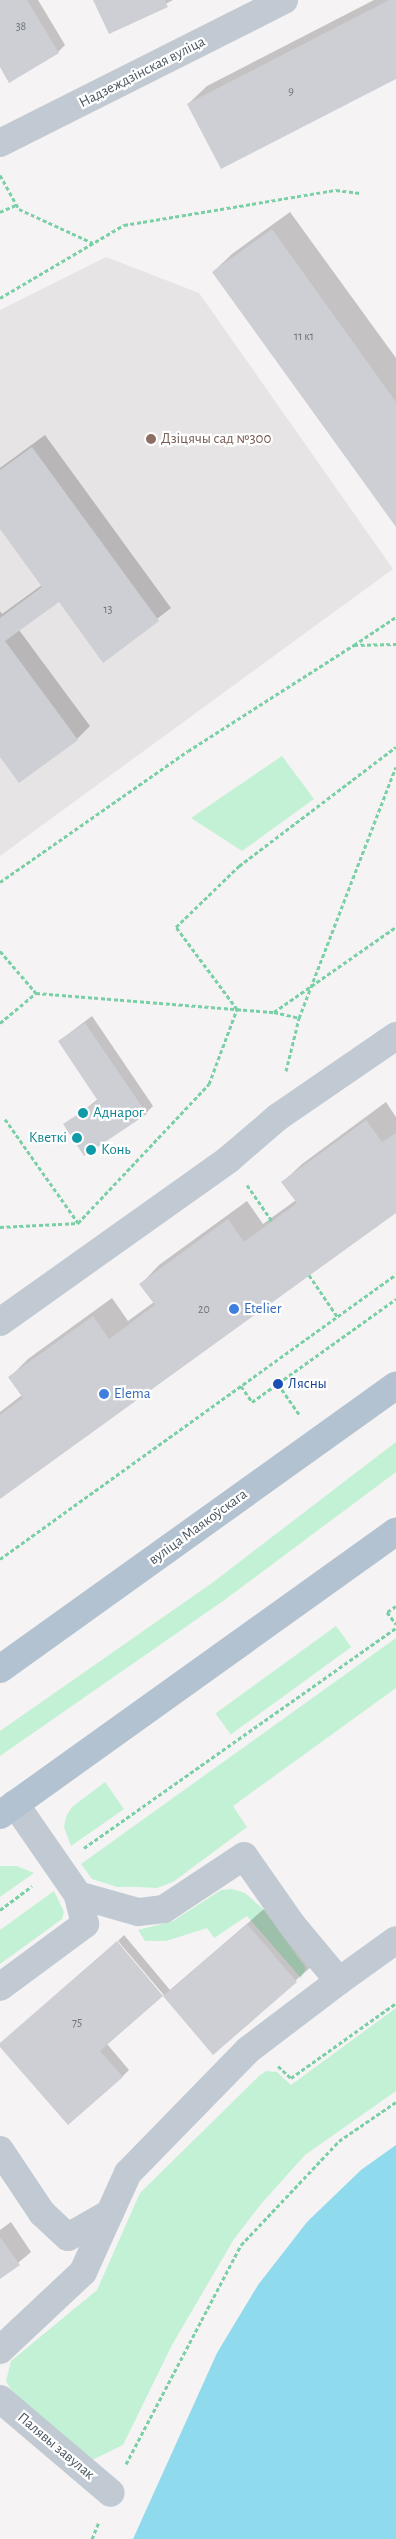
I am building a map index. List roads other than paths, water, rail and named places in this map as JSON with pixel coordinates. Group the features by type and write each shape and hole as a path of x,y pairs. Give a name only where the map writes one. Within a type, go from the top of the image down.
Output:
{"main road":[{"name":"вуліца Маякоўскага","path":"0,1669 396,1385"},
{"path":"8,1810 396,1531"}],"street":[{"name":"Надзеждзінская вуліца","path":"0,143 284,0"},
{"path":"0,1322 229,1159 278,1117 396,1036"},
{"path":"0,1987 85,1924 78,1895 8,1810"},
{"path":"78,1895 138,1912 164,1909 244,1856 293,1926 340,1981"},
{"path":"0,2350 83,2272 128,2173 248,2050 396,1940"},
{"path":"0,2150 42,2213 68,2237 110,2213"},
{"name":"Палявы завулак","path":"0,2399 111,2493"}],"water":[{"path":"396,2145 396,2539 133,2539 217,2353 258,2285 307,2222 361,2170"}],"place":[{"name":"Дзіцячы сад №300","path":"151,439"},
{"name":"Аднарог","path":"83,1113"},
{"name":"Кветкі","path":"77,1138"},
{"name":"Конь","path":"91,1150"},
{"name":"Etelier","path":"234,1309"},
{"name":"Лясны","path":"278,1384"},
{"name":"Elema","path":"104,1394"}]}
